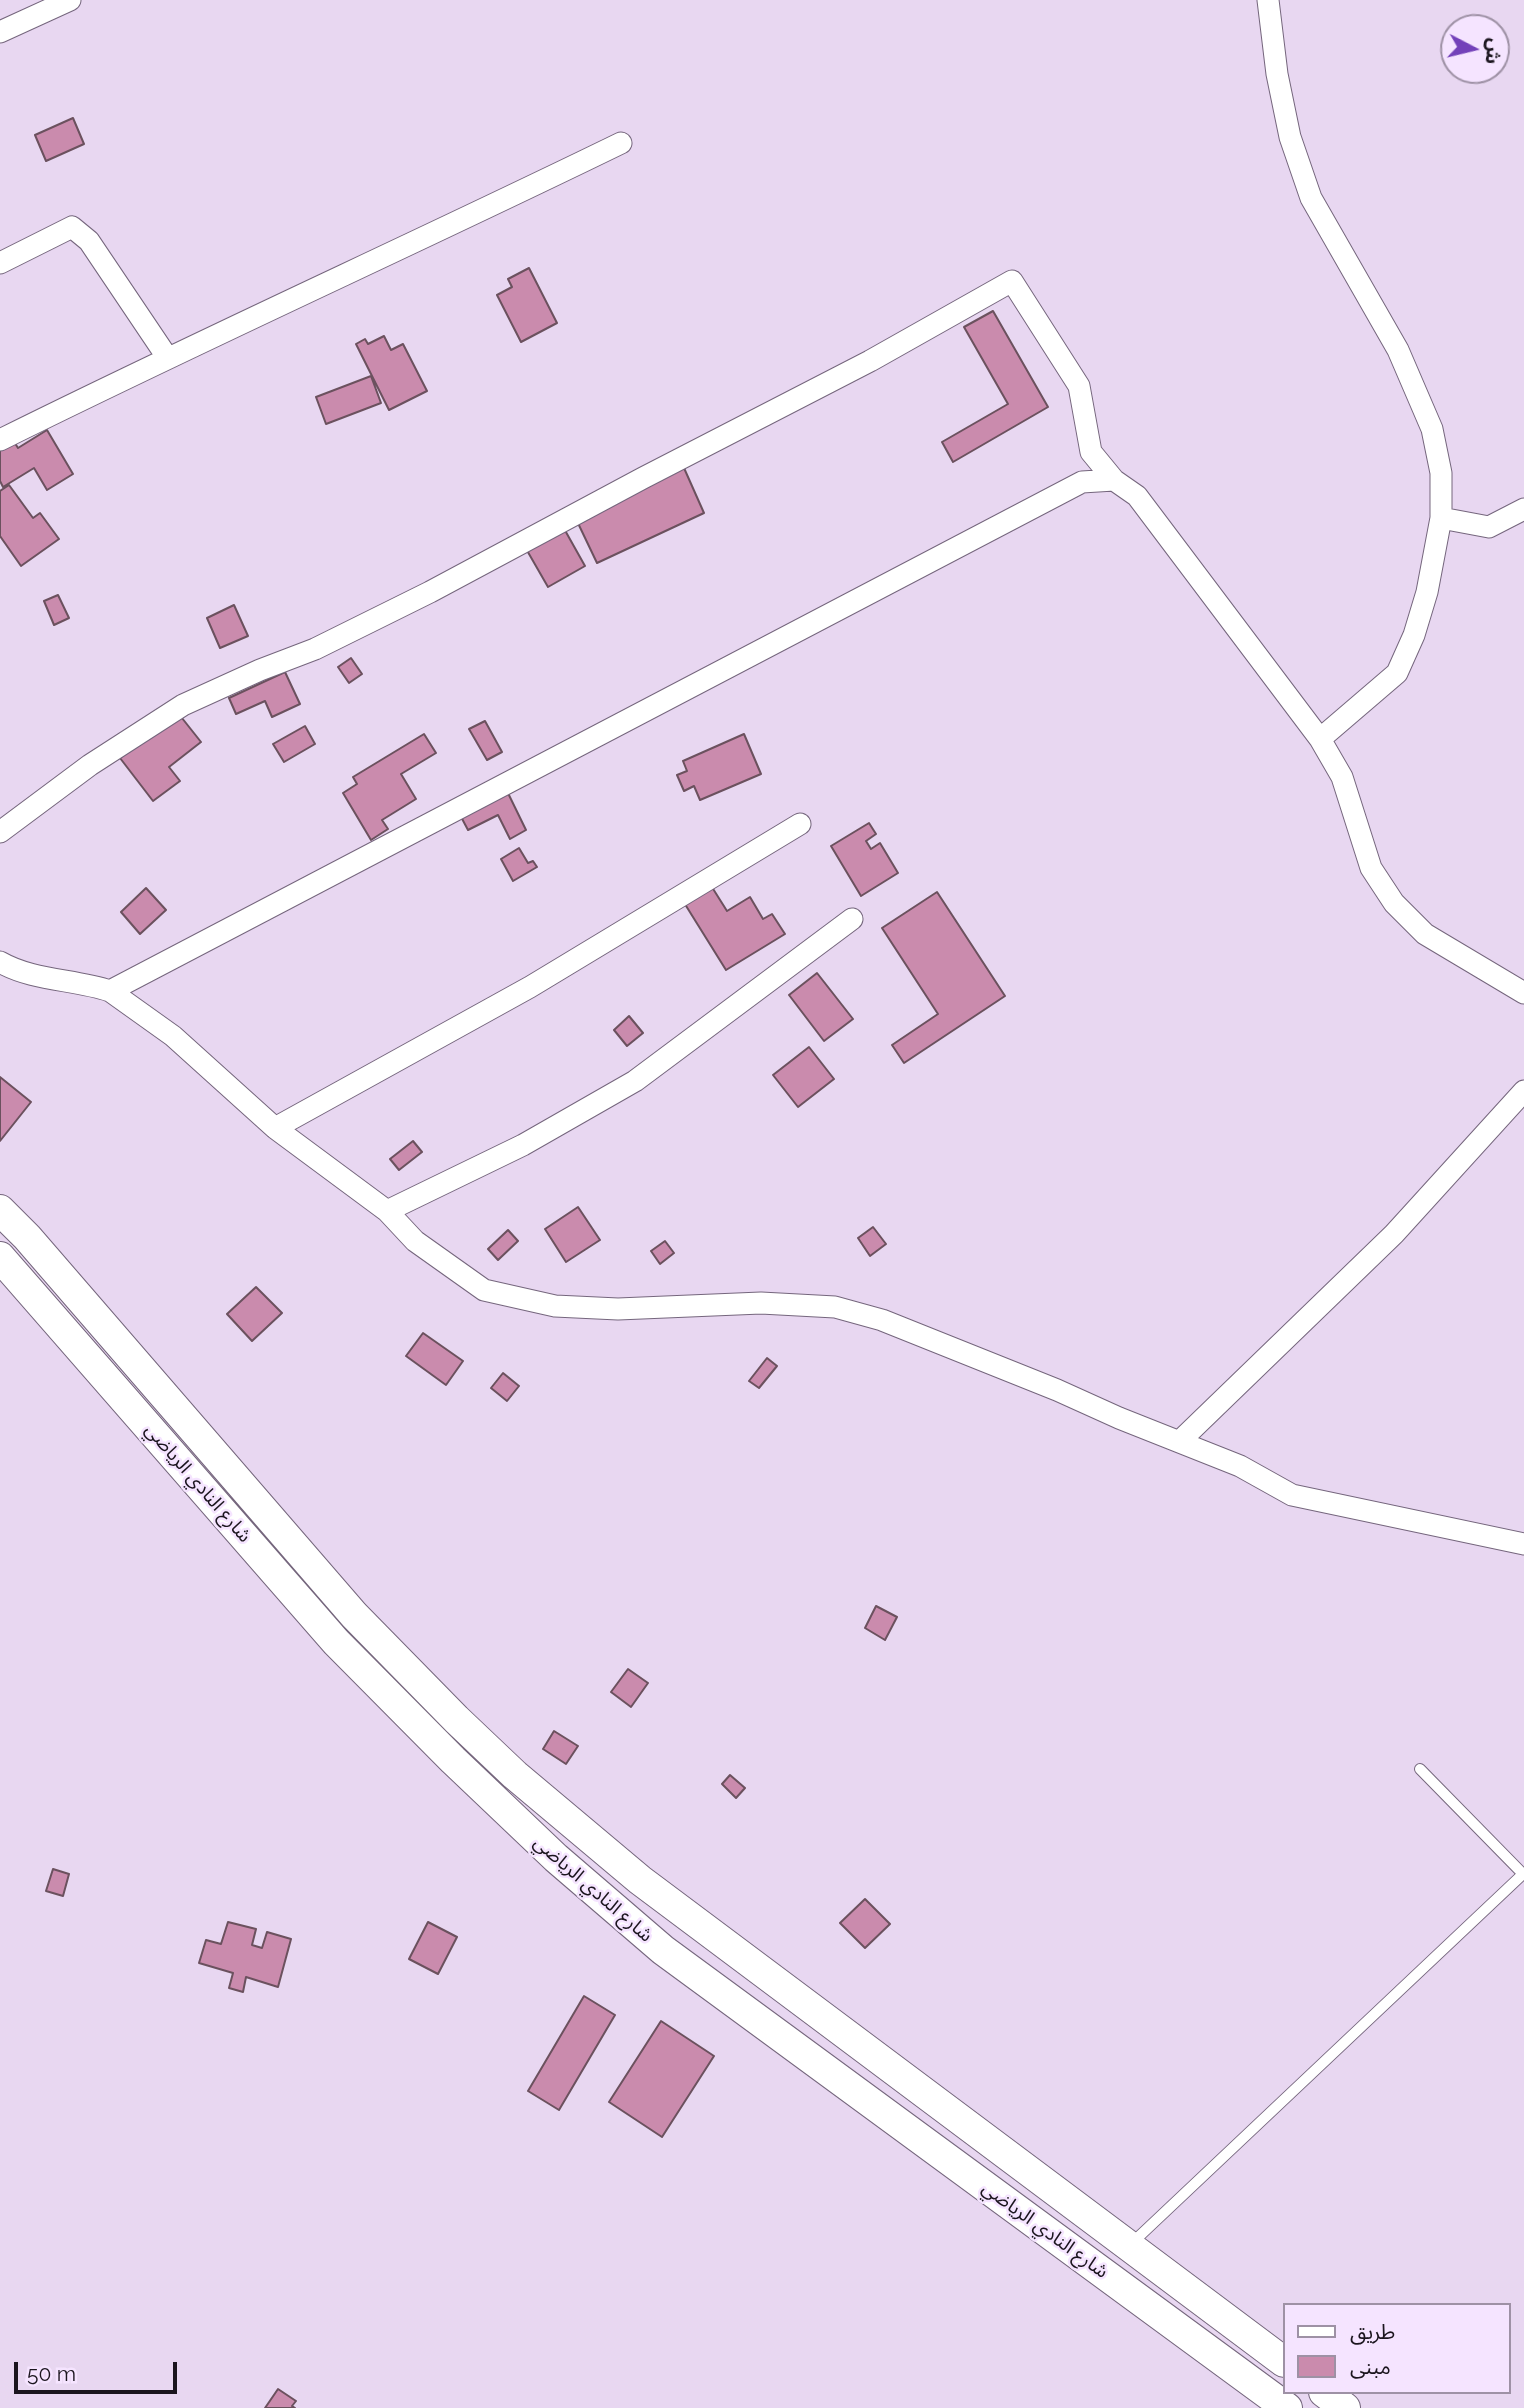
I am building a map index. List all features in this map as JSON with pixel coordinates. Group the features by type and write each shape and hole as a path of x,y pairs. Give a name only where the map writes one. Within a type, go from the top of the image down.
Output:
{"main road":[{"name":"شارع النادي الرياضي","path":"0,1210 27,1237 354,1615 515,1774 640,1880 1282,2361"},
{"name":"شارع النادي الرياضي","path":"0,1257 336,1643 453,1760 556,1857 663,1950 1287,2408"},
{"path":"44,1307 70,1287"},
{"path":"834,2076 854,2041"},
{"path":"1095,2267 1122,2241"},
{"path":"1327,2394 1345,2408"}],"street":[{"path":"0,32 71,0"},
{"path":"1268,0 1277,74 1290,137 1311,198 1398,350 1432,429 1441,473 1441,518 1427,592 1414,635 1397,673 1320,739"},
{"path":"0,440 167,357 463,220 621,143"},
{"path":"0,262 72,227 89,241 167,357"},
{"path":"0,832 90,765 184,705 260,670 315,649 430,592 643,478 846,374 1012,281 1079,386 1091,452 1114,480 1138,496 1320,739 1342,777 1371,868 1394,904 1425,934 1524,993"},
{"path":"110,991 1082,482 1114,480"},
{"path":"1441,518 1489,527 1524,509"},
{"path":"275,1128 530,987 800,824"},
{"path":"387,1211 523,1145 635,1082 852,919"},
{"path":"0,962 54,979 110,991 173,1036 275,1128 387,1211 415,1241 484,1290 555,1306 593,1308 761,1303 835,1307 882,1320 1058,1390 1119,1418 1240,1466 1292,1495 1524,1544"},
{"path":"1180,1441 1394,1234 1524,1091"}],"lane":[{"path":"1122,2241 1523,1874 1420,1769"}],"building":[{"path":"73,118 84,144 46,161 35,135"},
{"path":"529,268 557,323 521,342 497,295 512,287 508,279"},
{"path":"993,311 1048,407 953,462 942,442 1008,404 964,327"},
{"path":"384,336 391,350 403,344 427,391 389,410 356,344 365,339 368,344"},
{"path":"371,376 381,403 326,424 316,397"},
{"path":"47,430 73,474 47,490 34,468 3,487 0,481 0,448 13,440 18,448"},
{"path":"684,468 704,513 597,563 576,519"},
{"path":"9,485 33,518 40,513 59,539 21,566 0,536 0,491"},
{"path":"562,525 585,566 548,587 525,547"},
{"path":"58,595 69,618 54,625 44,601"},
{"path":"234,605 248,636 220,648 207,618"},
{"path":"351,658 362,674 349,683 338,667"},
{"path":"285,672 300,704 272,717 265,701 236,714 229,698"},
{"path":"178,713 201,742 169,767 180,781 153,801 120,758"},
{"path":"485,721 502,752 487,760 469,729"},
{"path":"305,726 315,744 284,762 273,744"},
{"path":"424,734 436,753 401,774 416,799 382,820 388,829 371,840 343,793 357,784 353,777"},
{"path":"744,734 761,774 700,800 694,786 684,791 677,775 687,771 683,761"},
{"path":"506,789 526,830 510,839 498,815 468,830 459,813"},
{"path":"869,823 876,834 866,841 871,849 880,843 898,873 861,896 831,846"},
{"path":"519,848 528,863 533,861 537,867 513,881 501,859"},
{"path":"710,884 727,911 750,897 763,919 772,914 785,934 726,970 683,901"},
{"path":"146,888 166,910 140,934 121,912"},
{"path":"937,892 1005,996 904,1063 892,1045 938,1014 882,928"},
{"path":"817,973 853,1019 824,1041 789,995"},
{"path":"629,1016 643,1033 627,1046 614,1030"},
{"path":"809,1047 834,1079 798,1107 773,1075"},
{"path":"0,1077 31,1102 0,1141"},
{"path":"413,1141 422,1152 399,1170 390,1159"},
{"path":"578,1207 600,1240 566,1262 545,1229"},
{"path":"873,1227 886,1244 870,1256 858,1238"},
{"path":"508,1230 518,1241 498,1260 488,1249"},
{"path":"665,1241 674,1253 660,1264 651,1251"},
{"path":"256,1287 282,1313 252,1341 227,1314"},
{"path":"423,1333 463,1361 446,1385 406,1356"},
{"path":"767,1358 777,1366 759,1388 749,1381"},
{"path":"503,1373 519,1386 507,1401 491,1388"},
{"path":"876,1606 897,1617 885,1640 865,1628"},
{"path":"628,1669 648,1683 631,1707 611,1692"},
{"path":"554,1731 578,1746 566,1764 543,1749"},
{"path":"730,1775 745,1788 736,1798 722,1784"},
{"path":"53,1869 69,1874 63,1896 46,1891"},
{"path":"865,1899 890,1924 865,1948 840,1923"},
{"path":"228,1922 256,1929 252,1945 262,1948 267,1932 291,1939 278,1987 246,1977 243,1992 229,1988 233,1973 199,1963 206,1940 221,1944"},
{"path":"428,1922 457,1937 438,1974 409,1959"},
{"path":"584,1996 615,2015 559,2110 528,2091"},
{"path":"661,2021 714,2056 662,2137 609,2102"},
{"path":"278,2389 296,2401 292,2406 295,2408 265,2408"}]}
